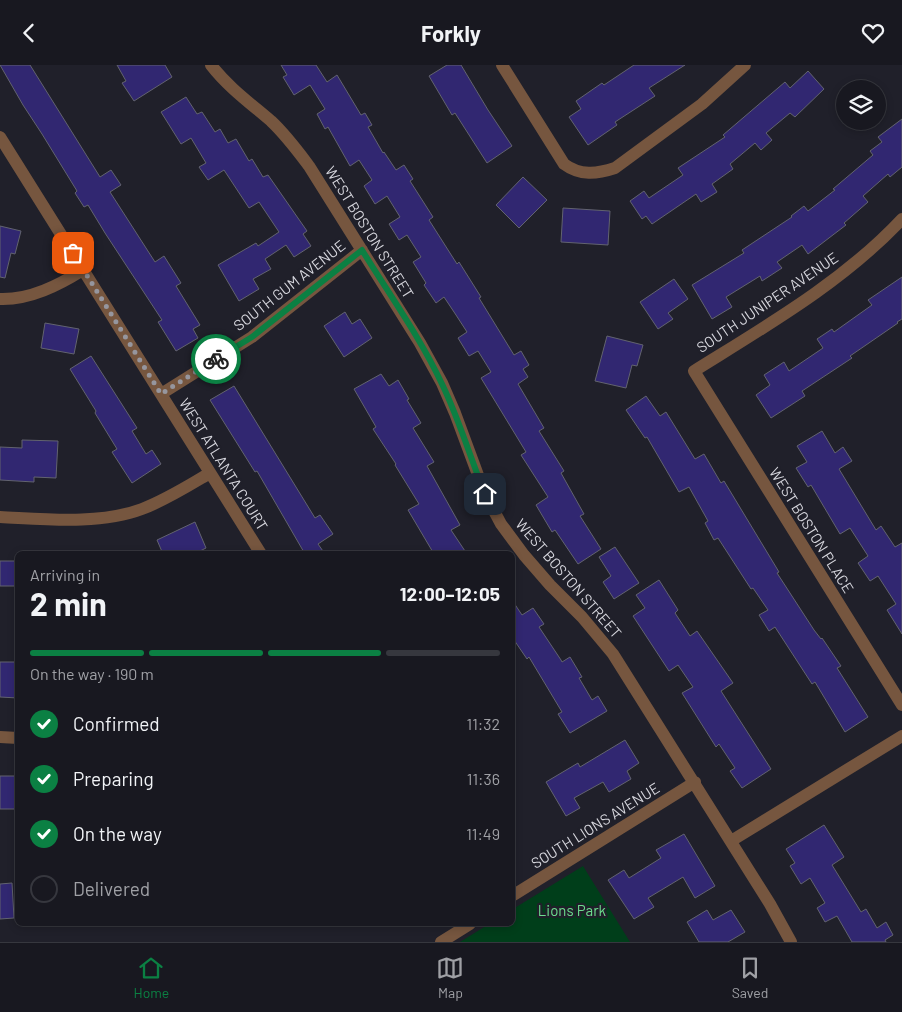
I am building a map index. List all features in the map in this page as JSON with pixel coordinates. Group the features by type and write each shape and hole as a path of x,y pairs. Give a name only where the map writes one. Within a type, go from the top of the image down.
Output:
{"street":[{"name":"WEST BOSTON STREET","path":"211,65 238,94 292,143 309,166 420,343 442,383 485,494 501,524 524,555 550,585 582,617 613,654 695,782 770,904 791,942"},
{"path":"502,65 564,164 580,173 601,173 615,168 702,104 745,65"},
{"name":"WEST ATLANTA COURT","path":"0,137 259,551"},
{"name":"SOUTH JUNIPER AVENUE","path":"694,371 826,285 862,257 902,219"},
{"name":"SOUTH GUM AVENUE","path":"161,394 252,337 362,250"},
{"path":"0,299 34,293 59,285 84,270"},
{"name":"WEST BOSTON PLACE","path":"694,371 902,705"},
{"path":"0,517 61,520 91,519 140,510 171,496 210,473"},
{"path":"731,841 902,735"},
{"path":"0,737 15,738"},
{"name":"SOUTH LIONS AVENUE","path":"515,895 695,782"},
{"path":"440,942 467,926"}],"green space":[{"name":"Lions Park","path":"583,866 630,942 460,942 486,926 515,926 515,908"}],"building":[{"path":"0,65 30,65 100,177 111,170 121,185 110,192 155,262 164,256 181,283 176,286 200,325 193,329 198,338 176,351 158,322 162,320 88,205 84,207 75,193 77,191"},
{"path":"117,65 165,65 172,77 134,101 122,83 126,81"},
{"path":"281,65 316,65 327,82 337,75 361,115 365,113 372,125 368,127 383,153 396,170 404,165 413,179 410,181 433,217 429,220 457,264 459,262 514,355 521,351 529,365 523,369 528,377 518,384 544,428 539,431 564,471 561,473 584,514 580,516 601,549 578,564 555,530 552,532 536,505 548,497 521,455 526,452 481,378 491,372 478,351 469,356 458,338 467,332 444,297 436,303 424,285 426,283 413,262 421,257 407,235 399,240 389,224 400,217 387,196 375,204 364,186 372,180 359,160 350,166 328,127 325,129 317,114 325,109 310,85 294,95 283,77 287,75"},
{"path":"447,65 461,65 512,146 487,163 455,113 452,115 429,76"},
{"path":"634,65 685,65 649,88 655,96 615,122 617,125 588,145 569,117 581,109 576,101 602,83 604,85"},
{"path":"808,71 824,89 795,117 790,113 766,133 772,140 761,150 755,143 730,164 733,169 712,184 717,192 701,202 696,194 652,224 646,216 642,219 630,201 644,191 649,198 683,175 678,168 725,137 723,135 785,82 790,88"},
{"path":"186,97 197,114 202,112 215,132 220,129 228,143 236,139 249,161 252,159 263,177 268,175 307,231 303,234 311,246 294,257 286,245 265,259 271,269 253,279 259,289 239,301 218,265 256,243 258,246 279,232 259,202 249,208 224,170 208,180 199,167 206,163 191,138 181,144 161,112"},
{"path":"902,119 902,167 890,177 888,174 863,196 868,202 844,223 846,225 808,254 802,245 777,262 782,268 762,281 760,276 726,297 732,307 712,319 692,285 744,253 742,250 792,217 804,206 808,211 835,190 833,189 873,155 870,151 882,142 878,137"},
{"path":"523,177 547,200 519,228 496,205"},
{"path":"563,208 610,211 608,245 561,242"},
{"path":"0,226 21,231 15,254 11,253 5,278 0,277"},
{"path":"902,277 902,319 850,356 852,358 802,391 805,396 771,418 756,395 770,385 764,375 784,362 789,371 823,348 817,339 832,329 834,332 872,305 868,300"},
{"path":"674,279 688,299 668,313 673,319 658,329 640,302"},
{"path":"345,312 352,324 360,319 372,338 344,357 324,326"},
{"path":"45,323 79,329 74,354 41,348"},
{"path":"607,336 643,345 637,366 632,365 626,388 595,381"},
{"path":"91,356 137,428 132,431 146,454 152,450 161,464 132,483 112,452 117,449 70,369"},
{"path":"381,374 389,386 398,380 421,423 413,428 434,462 427,466 460,525 451,530 465,551 432,551 408,510 419,504 373,429 376,427 354,389"},
{"path":"234,386 315,518 320,515 333,534 318,544 323,551 303,551 257,471 255,472 210,400"},
{"path":"646,396 660,416 666,412 695,459 704,454 721,483 724,481 779,572 777,573 814,630 822,638 841,666 837,668 868,717 845,732 815,682 812,684 775,627 769,631 759,615 768,610 753,588 751,589 718,538 714,540 705,523 708,521 689,487 679,492 647,437 645,438 626,410"},
{"path":"822,431 835,453 843,447 852,461 839,469 876,530 881,526 895,547 902,543 902,634 887,610 896,604 878,576 870,581 858,563 868,556 850,528 840,534 811,485 808,487 796,468 807,462 797,446"},
{"path":"22,440 58,441 56,478 34,477 34,482 0,480 0,447 22,448"},
{"path":"195,522 206,548 200,551 162,551 157,540"},
{"path":"615,547 639,583 614,599 603,582 611,576 599,557"},
{"path":"0,561 15,561 15,586 0,586"},
{"path":"659,580 678,610 675,613 690,636 697,631 733,683 721,691 771,769 742,788 730,771 735,768 719,744 716,747 682,693 693,687 678,665 669,671 633,616 645,608 636,595"},
{"path":"515,604 522,615 533,608 544,624 539,627 562,662 570,657 582,677 579,678 592,700 598,696 607,711 570,733 558,714 562,712 529,657 527,659 515,641"},
{"path":"0,662 15,662 15,698 0,697"},
{"path":"625,740 639,763 627,771 631,779 609,792 603,782 574,798 580,808 566,816 546,782 578,763 580,767"},
{"path":"0,776 15,776 15,809 0,809"},
{"path":"824,825 844,857 832,865 861,912 866,909 877,928 886,922 893,935 885,940 886,942 852,942 837,916 825,922 817,908 825,903 810,878 801,884 790,866 795,863 786,849"},
{"path":"684,834 715,886 695,898 683,877 648,898 654,907 634,919 608,880 624,870 629,878 661,858 656,850"},
{"path":"12,883 14,918 0,919 0,884"},
{"path":"707,910 713,920 731,910 745,932 728,942 699,942 687,922"}],"way so far":[{"path":"73,253 161,394 216,359"}],"route":[{"path":"216,359 252,337 362,250 420,343 442,383 485,494"}]}
